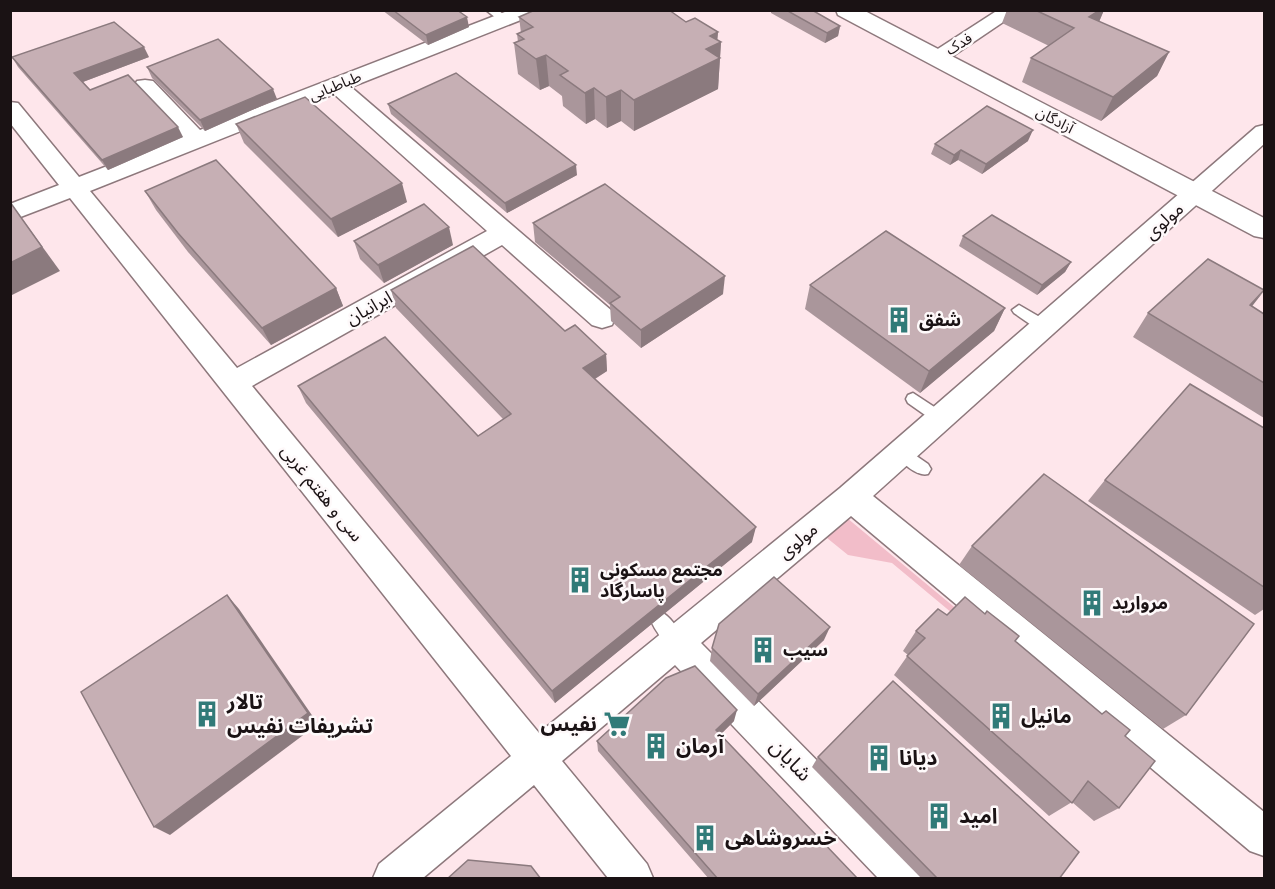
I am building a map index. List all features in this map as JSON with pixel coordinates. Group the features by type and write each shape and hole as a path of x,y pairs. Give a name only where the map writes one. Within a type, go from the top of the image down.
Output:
{"street":[{"name":"طباطبایی","path":"10,213 198,141 336,85 498,15 529,10"},
{"name":"آزادگان","path":"846,10 1264,230"},
{"name":"فدک","path":"937,58 1012,10"},
{"path":"336,85 602,318"},
{"path":"145,86 198,141"},
{"name":"سی و هفتم غربی","path":"10,108 633,879"},
{"name":"مولوی","path":"393,879 536,758 668,630 780,568 851,497 913,460 940,418 1032,319 1194,193 1264,132"},
{"name":"ایرانیان","path":"234,383 505,232"},
{"path":"851,497 1264,837"},
{"name":"شایان","path":"668,630 783,762 828,800 871,858 907,874"}],"lane":[{"path":"913,399 940,418"}],"shaded area":[{"path":"847,518 1137,759 1133,764 892,563 848,555 827,538"}],"building":[{"path":"393,10 457,10 467,17 426,35"},
{"path":"535,10 669,10 686,22 695,18 718,32 710,36 721,42 706,49 720,58 634,100 621,90 606,97 594,88 585,93 560,75 568,71 546,55 536,59 514,43 524,39 517,34 533,27 519,17"},
{"path":"786,10 812,10 840,26 827,33"},
{"path":"1035,10 1100,10 1089,17 1169,52 1113,97 1031,58 1074,28"},
{"path":"114,22 144,47 74,73 90,90 128,75 178,127 102,160 12,57"},
{"path":"218,39 273,89 200,120 147,67"},
{"path":"456,73 576,165 505,203 388,104"},
{"path":"305,97 402,183 331,219 236,124"},
{"path":"987,106 1033,130 986,164 961,150 954,155 935,144"},
{"path":"216,160 336,288 262,328 178,233 145,191"},
{"path":"605,184 725,276 641,330 610,303 620,297 533,223"},
{"path":"10,202 42,247 10,263"},
{"path":"424,204 449,227 378,265 354,241"},
{"path":"992,215 1071,262 1042,285 963,236"},
{"name":"شفق","path":"886,231 1005,308 929,371 810,285"},
{"path":"473,246 565,331 575,325 606,354 583,368 756,527 552,691 298,386 385,337 478,436 511,414 391,290"},
{"path":"1208,259 1264,290 1250,305 1264,314 1264,383 1148,313"},
{"path":"1190,384 1264,428 1264,587 1105,480"},
{"name":"مروارید","path":"1044,474 1254,624 1186,715 972,546"},
{"name":"سیب","path":"774,577 830,627 758,694 712,648 719,624"},
{"name":"تالار تشریفات نفیس","path":"227,595 308,713 154,827 81,692"},
{"name":"مانیل","path":"965,597 985,614 987,611 1019,636 1015,641 1102,714 1106,711 1130,730 1125,736 1155,761 1119,808 1088,781 1072,803 907,656 925,638 916,631 938,609 947,615"},
{"path":"695,666 737,710 716,730 858,879 718,879 597,741 666,678"},
{"path":"893,681 1079,852 1059,879 938,879 818,757"},
{"path":"468,860 531,866 541,879 447,879"}],"place":[{"name":"شفق","path":"899,320"},
{"name":"مجتمع مسکونی پاسارگاد","path":"580,580"},
{"name":"مروارید","path":"1092,603"},
{"name":"سیب","path":"763,650"},
{"name":"تالار تشریفات نفیس","path":"207,714"},
{"name":"مانیل","path":"1001,716"},
{"name":"نفیس","path":"617,724"},
{"name":"آرمان","path":"656,746"},
{"name":"دیانا","path":"879,758"},
{"name":"امید","path":"939,816"},
{"name":"خسروشاهی","path":"705,838"}]}
